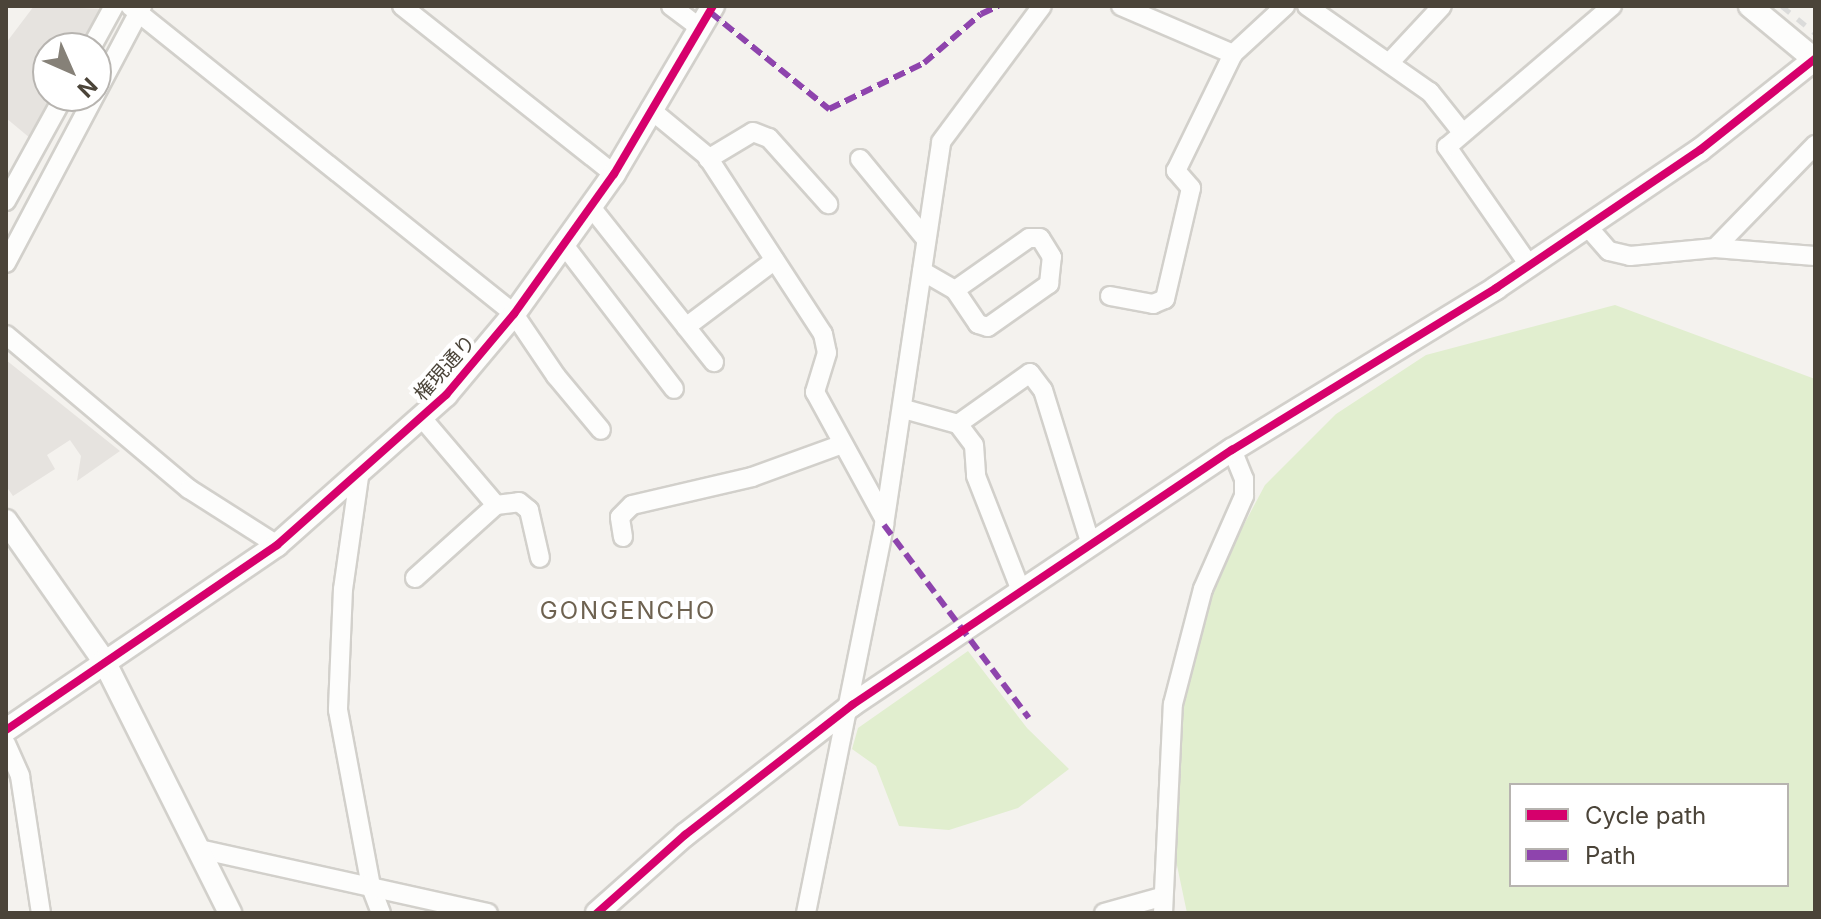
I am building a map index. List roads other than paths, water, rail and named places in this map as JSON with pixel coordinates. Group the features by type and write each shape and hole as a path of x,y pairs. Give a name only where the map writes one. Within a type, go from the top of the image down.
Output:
{"street":[{"path":"100,32 114,6"},
{"path":"402,6 614,174"},
{"path":"671,6 701,29"},
{"name":"権現通り","path":"6,730 277,545 359,477 422,418 514,314 591,207 614,174 713,6"},
{"path":"806,913 852,705 904,409 924,237 941,142 1042,6"},
{"path":"1121,6 1233,54"},
{"path":"1110,296 1153,304 1165,299 1191,188 1176,171 1233,54 1285,6"},
{"path":"1307,6 1430,92 1461,131"},
{"path":"1390,62 1442,6"},
{"path":"1529,265 1447,147 1461,131 1612,6"},
{"path":"597,913 685,835 852,705 1090,542 1529,265 1700,150 1815,60 1750,6"},
{"path":"6,263 137,8 514,314 556,376 601,430"},
{"path":"650,109 708,159 823,334 827,353 815,392 840,445 884,518"},
{"path":"6,201 55,112"},
{"path":"708,159 753,132 769,138 828,204"},
{"path":"1715,248 1815,145"},
{"path":"860,159 924,237"},
{"path":"591,207 714,362"},
{"path":"1587,226 1609,251 1630,256 1715,248 1815,256"},
{"path":"922,271 955,290 978,324 988,327 1049,284 1052,257 1040,238 1029,238 955,290"},
{"path":"564,245 674,389"},
{"path":"686,327 775,260"},
{"path":"6,335 189,489 277,545"},
{"path":"958,424 1030,373 1043,390 1090,542"},
{"path":"904,409 958,424 974,445 976,476 1020,588"},
{"path":"422,418 496,505"},
{"path":"623,537 620,517 632,505 752,477 840,445"},
{"path":"1104,913 1162,905 1173,704 1203,589 1244,496 1232,450"},
{"path":"359,477 343,589 338,710 371,887 381,913"},
{"path":"415,578 496,505 519,502 529,510 540,558"},
{"path":"6,521 104,661 230,913"},
{"path":"6,744 20,776 41,913"},
{"path":"199,849 488,913"}],"railway":[{"path":"1782,6 1815,33"}],"district":[{"name":"GONGENCHO","path":"628,611"}]}
